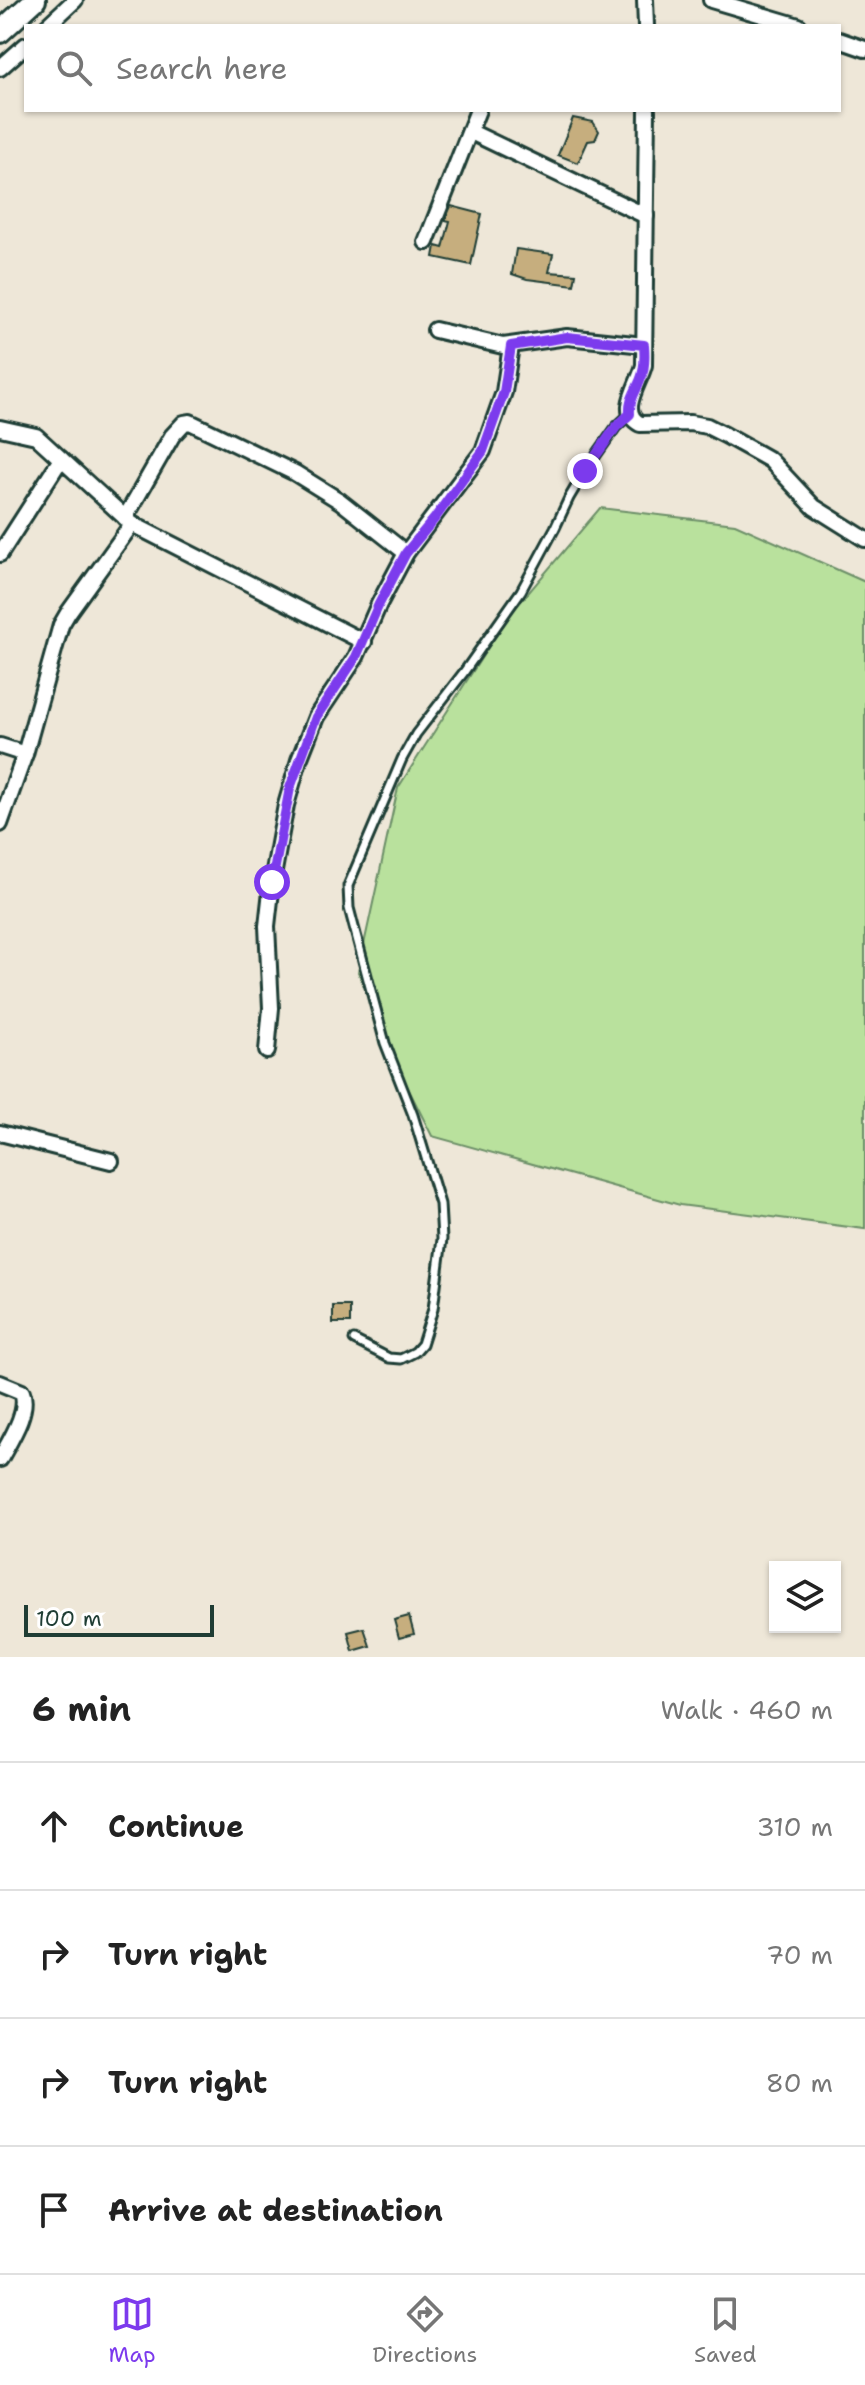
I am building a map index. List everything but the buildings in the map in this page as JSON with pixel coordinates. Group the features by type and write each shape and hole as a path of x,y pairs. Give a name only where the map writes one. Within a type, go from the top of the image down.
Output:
{"main road":[{"path":"0,32 35,0"}],"street":[{"path":"49,24 75,0"},
{"path":"645,0 646,24"},
{"path":"711,0 792,24"},
{"path":"841,41 865,49"},
{"path":"0,68 24,47"},
{"path":"426,242 477,112"},
{"path":"647,112 644,365 641,379 632,395 630,414 640,424 690,423 707,426 725,435 770,460 814,507 865,539"},
{"path":"471,132 646,216"},
{"path":"435,330 495,345 511,346 567,337 644,345"},
{"path":"267,1051 271,1008 267,926 286,805 299,760 316,717 356,657 406,553 483,451 504,392 511,346"},
{"path":"0,824 25,754 61,625 128,521 172,436 184,423 190,422 295,473 340,501 406,553"},
{"path":"0,428 33,435 128,521 364,642"},
{"path":"0,554 61,459"},
{"path":"0,746 25,754"},
{"path":"0,1133 111,1161"},
{"path":"0,1383 22,1392 24,1401 0,1459"}],"lane":[{"path":"354,1340 389,1358 401,1359 415,1352 422,1344 433,1309 442,1239 440,1204 413,1115 385,1043 352,917 348,886 402,759 416,734 521,591 585,471 616,427 630,414"}],"green space":[{"path":"600,508 735,524 865,582 865,1229 680,1205 432,1136 358,972 398,788 507,618"}],"route":[{"path":"272,882 290,788 316,717 356,657 406,553 483,451 500,409 511,346 567,337 644,345 644,365 641,379 632,395 630,414 616,427 585,471"}]}
